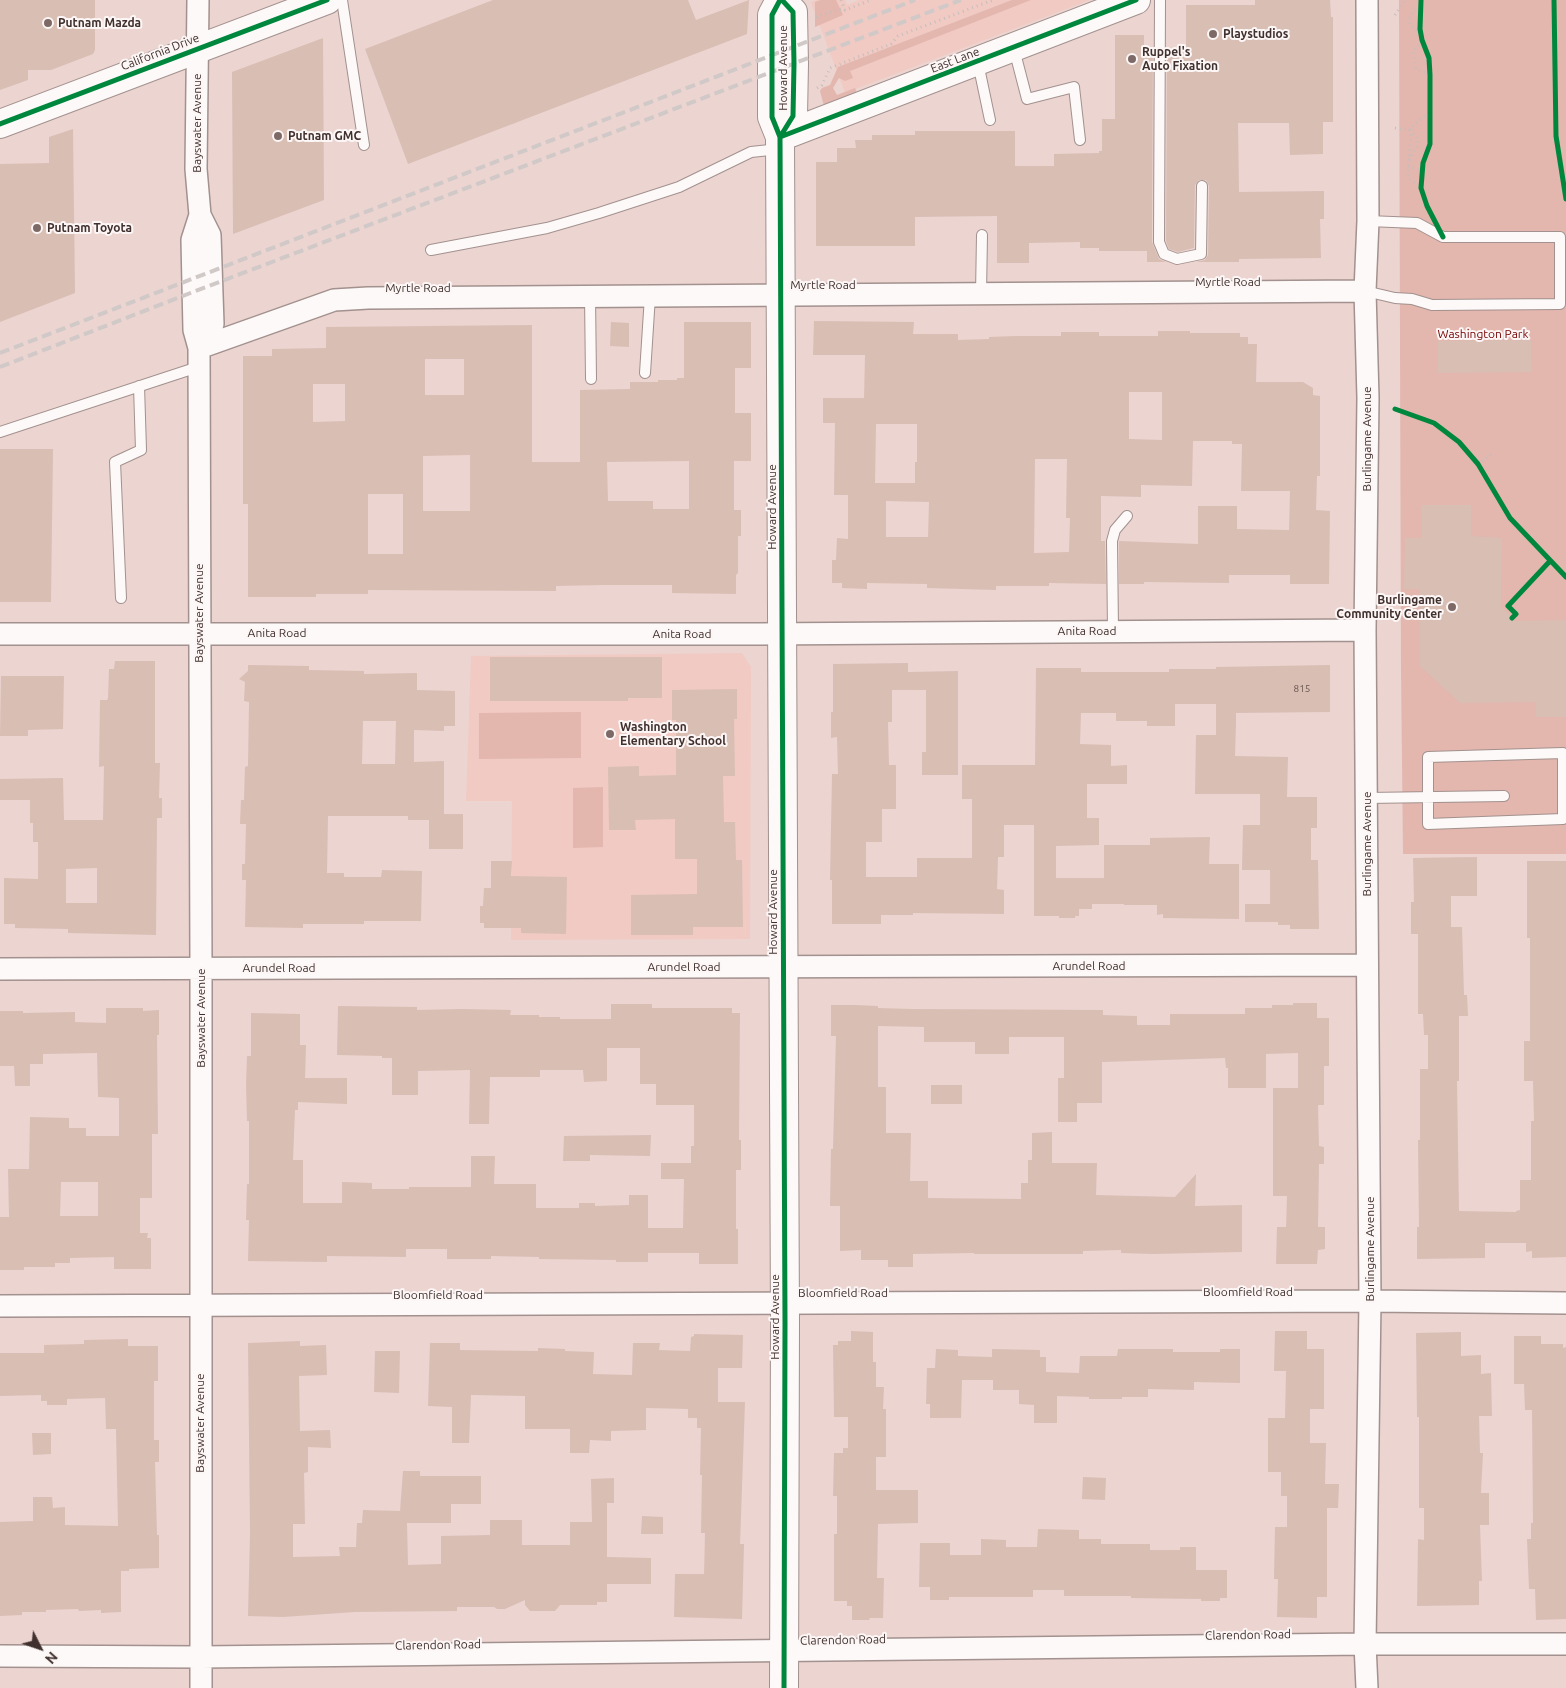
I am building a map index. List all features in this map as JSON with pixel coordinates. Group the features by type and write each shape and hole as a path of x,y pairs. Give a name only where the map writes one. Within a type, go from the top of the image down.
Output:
{"street":[{"name":"Bayswater Avenue","path":"198,0 196,170 200,215 210,235 213,324 198,358 201,968 201,1688"},
{"name":"California Drive","path":"0,124 326,0"},
{"name":"Howard Avenue","path":"781,0 794,12 793,116 780,143 785,1304 784,1688"},
{"name":"East Lane","path":"780,143 1136,0"},
{"name":"Burlingame Avenue","path":"1367,0 1368,221 1365,291 1368,398 1365,630 1370,1301 1367,1688"},
{"name":"Myrtle Road","path":"198,358 334,300 368,298 1365,291"},
{"name":"Anita Road","path":"0,634 782,634 1365,630"},
{"name":"Arundel Road","path":"0,969 1367,965"},
{"name":"Bloomfield Road","path":"0,1306 1370,1301 1566,1303"},
{"name":"Clarendon Road","path":"0,1656 201,1657 1366,1644 1566,1644"}],"lane":[{"path":"342,0 364,145"},
{"path":"1160,0 1159,242 1164,254 1177,259 1201,254 1202,186"},
{"path":"1014,48 1027,99 1074,88 1080,140"},
{"path":"978,62 990,120"},
{"path":"431,250 547,228 590,216 679,187 751,152 780,143"},
{"path":"1365,291 1395,298 1412,299 1432,306 1560,304 1560,237 1443,237 1417,223 1368,221"},
{"path":"981,294 982,235"},
{"path":"590,296 592,379"},
{"path":"645,373 650,296"},
{"path":"0,432 139,386 198,358"},
{"path":"121,598 115,462 141,450 139,386"},
{"path":"1113,631 1112,541 1115,530 1127,516"},
{"path":"1563,753 1563,819 1428,824 1428,798 1428,757 1563,753"},
{"path":"1367,798 1504,796"}],"path":[{"path":"841,0 844,8"},
{"path":"812,18 844,8 845,10 870,0"},
{"path":"816,88 822,85 830,68 891,44 898,36 993,0"},
{"path":"1395,15 1405,0"},
{"path":"1421,3 1421,13"},
{"path":"1421,3 1412,14 1410,20 1410,26 1421,33"},
{"path":"1421,21 1424,45 1413,51 1416,69 1430,78"},
{"path":"1429,64 1430,78"},
{"path":"1430,103 1430,122"},
{"path":"1410,130 1430,112"},
{"path":"1395,128 1410,130 1418,139 1418,145 1408,161"},
{"path":"1410,130 1412,133 1408,176 1421,188"},
{"path":"1423,163 1421,188 1424,197"},
{"path":"1408,166 1422,171"},
{"path":"1478,464 1494,453"},
{"path":"1471,457 1478,464 1482,472"}],"shaded area":[{"path":"817,0 845,0 847,5 859,0 1090,0 845,93 811,2"},
{"name":"Washington Elementary School","path":"742,653 751,667 750,939 511,940 512,801 466,801 471,656"}],"green space":[{"path":"836,0 843,15 815,27 815,2"},
{"path":"1012,0 1031,0 850,71 853,78 845,81 839,78 833,88 837,95 855,88 857,93 824,106 820,91 822,88 830,85 838,67"},
{"name":"Washington Park","path":"1399,0 1566,0 1566,854 1403,854"},
{"path":"581,712 581,758 479,759 479,713"},
{"path":"603,787 603,847 573,848 573,788"}],"building":[{"name":"Putnam Mazda","path":"0,0 95,0 95,50 93,54 51,70 28,70 28,80 0,90"},
{"path":"493,0 688,0 696,20 749,0 747,34 408,164 365,49"},
{"path":"1255,0 1330,0 1331,17 1333,17 1333,122 1323,122 1323,154 1290,155 1289,123 1238,123 1239,192 1324,191 1324,219 1320,219 1321,258 1239,259 1239,262 1196,262 1205,260 1208,255 1209,186 1206,180 1199,180 1195,185 1194,248 1178,252 1169,249 1166,241 1167,48 1186,47 1186,5 1255,5"},
{"path":"1115,35 1144,35 1144,48 1153,48 1152,242 1159,259 1166,262 1147,262 1147,251 1099,251 1099,248 1080,248 1080,242 1029,243 1029,263 997,263 997,216 915,217 915,246 816,246 816,162 837,162 837,148 856,148 855,140 872,140 872,135 915,135 915,131 1015,131 1015,166 1054,166 1054,154 1099,153 1099,151 1102,151 1102,119 1115,119"},
{"name":"Putnam GMC","path":"323,38 324,200 233,234 232,72"},
{"name":"Putnam Toyota","path":"73,129 75,293 0,322 0,164 49,163 49,137"},
{"path":"814,321 914,322 913,334 958,334 958,340 989,339 989,337 1061,336 1061,332 1099,332 1099,336 1158,336 1158,331 1240,333 1240,337 1248,337 1248,344 1257,344 1256,382 1303,382 1313,388 1313,395 1320,396 1320,476 1317,476 1316,510 1330,511 1329,584 1290,584 1290,575 1229,575 1229,583 1144,582 1144,584 1119,584 1119,541 1198,544 1198,506 1237,506 1237,529 1289,530 1290,491 1241,491 1242,444 1232,444 1232,441 1193,441 1192,486 1141,485 1141,497 1101,496 1101,541 1105,541 1106,584 1049,583 1049,586 996,586 996,590 927,588 927,584 867,583 867,589 842,588 842,583 832,583 832,560 836,560 837,538 848,539 848,495 834,495 835,423 823,423 823,398 864,398 865,355 813,355","holes":["1129,392 1162,392 1162,440 1129,439","876,424 917,424 915,483 875,483","1035,459 1067,459 1066,518 1070,518 1069,552 1034,553","886,501 929,502 928,537 886,537"]},
{"path":"611,322 629,323 629,347 610,346"},
{"path":"684,322 751,322 751,368 735,368 735,413 751,413 751,461 734,461 734,510 741,510 741,536 738,536 736,594 672,593 672,585 603,585 556,586 556,591 368,590 368,594 316,594 316,597 248,597 248,504 243,504 243,356 272,356 272,349 326,348 326,327 532,325 532,462 580,462 580,390 630,389 630,382 658,382 658,380 684,378","holes":["425,359 464,359 464,395 425,395","313,384 345,384 345,421 313,422","470,455 470,511 423,511 423,456","689,461 689,509 653,509 653,501 608,501 607,462","368,494 403,494 403,554 368,554"]},
{"path":"1531,340 1532,372 1438,373 1438,341"},
{"path":"0,449 53,449 51,602 0,602"},
{"name":"Burlingame Community Center","path":"1421,505 1471,505 1471,536 1502,538 1501,606 1515,621 1566,620 1566,717 1536,717 1536,702 1460,703 1420,666 1420,589 1404,589 1405,538 1422,538"},
{"path":"490,657 662,657 662,698 628,698 628,701 490,701"},
{"path":"115,661 155,661 155,763 160,763 159,798 162,798 162,818 157,818 156,935 68,933 68,929 15,928 15,924 4,924 4,878 38,879 38,842 33,842 33,823 30,823 30,800 0,800 0,779 63,778 64,820 103,820 104,766 99,767 100,700 107,700 108,698 109,669 114,669","holes":["97,868 97,903 66,903 66,869"]},
{"path":"908,663 908,672 958,671 958,775 922,775 922,752 926,752 926,690 892,690 892,722 888,722 889,765 896,765 896,809 882,809 882,842 866,842 866,877 917,877 917,858 972,858 972,799 962,799 962,765 1035,765 1036,668 1081,668 1081,672 1169,672 1169,669 1330,665 1330,712 1236,713 1235,756 1288,757 1287,797 1317,797 1317,828 1311,828 1311,860 1318,860 1319,929 1290,929 1290,925 1278,925 1278,922 1245,922 1245,904 1270,904 1270,870 1242,870 1243,825 1260,825 1260,794 1195,794 1196,735 1216,735 1216,704 1175,704 1175,726 1147,726 1147,721 1116,721 1116,713 1081,713 1080,744 1111,745 1111,766 1127,765 1127,784 1087,784 1087,818 1099,818 1099,845 1056,846 1056,878 1104,878 1104,845 1150,845 1150,838 1210,837 1209,864 1239,864 1239,919 1163,918 1163,914 1157,915 1157,905 1124,904 1092,904 1092,909 1079,909 1079,916 1075,916 1075,918 1034,916 1034,825 1004,825 1004,857 998,857 997,889 1004,890 1004,914 913,913 913,915 881,915 881,924 832,924 832,880 830,880 832,774 838,774 837,737 831,738 833,664"},
{"path":"248,665 309,666 309,670 364,671 364,674 417,673 417,690 455,691 455,726 444,726 444,731 414,730 414,762 444,761 444,814 463,814 463,849 429,849 429,820 408,820 408,816 328,816 327,873 344,873 344,877 381,877 382,870 422,871 421,921 364,921 364,924 303,924 303,928 245,927 246,880 242,880 242,864 245,864 246,824 240,824 241,800 244,800 245,767 248,766 249,702 244,701 245,682 239,679 248,671","holes":["363,721 396,721 395,764 362,764"]},
{"path":"1,676 64,676 63,729 28,730 28,736 0,736"},
{"path":"737,689 737,719 734,719 735,776 723,776 724,822 735,822 736,860 742,860 743,927 693,927 693,935 631,935 631,895 697,894 697,859 675,859 675,819 635,820 636,830 609,830 608,767 639,766 639,776 676,775 676,720 672,720 672,690"},
{"path":"1477,857 1477,896 1451,896 1451,927 1462,927 1464,995 1467,995 1468,1016 1459,1016 1459,1081 1457,1081 1459,1211 1516,1212 1520,1210 1520,1180 1531,1180 1531,1121 1534,1121 1533,1081 1524,1081 1524,1041 1530,1041 1530,938 1527,938 1527,861 1566,861 1566,1257 1532,1258 1532,1251 1526,1252 1526,1243 1485,1243 1485,1258 1417,1259 1420,1069 1428,1069 1428,1035 1424,1035 1423,1014 1418,1014 1418,934 1411,934 1411,902 1414,902 1413,858"},
{"path":"491,861 512,861 511,876 567,877 566,934 521,933 521,928 484,928 484,923 480,923 480,906 483,906 484,888 491,888"},
{"path":"1293,1003 1317,1003 1317,1018 1329,1018 1329,1066 1324,1066 1324,1105 1318,1105 1319,1146 1324,1147 1324,1164 1319,1164 1318,1227 1325,1227 1325,1249 1318,1250 1317,1264 1276,1264 1277,1227 1286,1227 1287,1196 1273,1196 1273,1088 1298,1088 1298,1053 1266,1054 1266,1088 1228,1088 1228,1068 1226,1068 1225,1058 1102,1062 1102,1103 1077,1103 1077,1122 1058,1122 1058,1078 1064,1078 1064,1037 1009,1037 1009,1054 975,1054 975,1042 924,1042 924,1027 878,1026 878,1087 886,1087 886,1133 911,1133 910,1181 928,1181 928,1198 1021,1199 1021,1183 1028,1183 1028,1160 1032,1160 1032,1133 1052,1132 1052,1163 1097,1163 1096,1195 1175,1197 1196,1174 1195,1206 1242,1205 1242,1252 1154,1254 1121,1253 1121,1250 1083,1251 1083,1254 913,1254 913,1267 888,1267 888,1260 861,1260 861,1250 840,1251 840,1206 830,1206 836,1036 831,1036 831,1005 912,1009 1103,1010 1103,1015 1137,1016 1137,1025 1170,1025 1170,1014 1245,1014 1245,1008 1272,1008 1272,1005 1293,1005"},
{"path":"611,1004 652,1004 652,1008 732,1008 732,1013 740,1013 739,1140 741,1140 741,1170 736,1170 738,1264 699,1264 699,1253 648,1253 648,1262 491,1256 491,1259 447,1259 447,1249 406,1249 406,1257 327,1256 327,1262 248,1261 249,1220 246,1220 247,1184 249,1184 249,1121 247,1121 246,1084 247,1056 251,1056 251,1013 300,1014 300,1045 306,1045 305,1078 347,1078 347,1104 298,1102 298,1110 295,1110 293,1160 303,1160 303,1203 342,1203 342,1182 372,1183 372,1189 471,1187 471,1156 495,1156 494,1184 536,1184 536,1208 579,1208 579,1203 595,1203 595,1206 629,1205 629,1195 648,1195 648,1228 683,1228 684,1179 661,1179 661,1163 691,1163 691,1146 694,1146 694,1105 656,1105 656,1084 640,1084 640,1048 607,1048 607,1081 584,1082 583,1070 540,1070 540,1077 490,1077 489,1124 469,1124 470,1070 418,1071 418,1095 392,1095 392,1058 337,1055 338,1006 417,1007 417,1010 511,1010 510,1015 539,1015 539,1017 560,1017 560,1019 611,1019"},
{"path":"106,1008 143,1008 143,1011 159,1010 159,1035 157,1035 158,1134 152,1134 152,1198 140,1198 140,1233 148,1233 147,1238 151,1238 151,1269 114,1269 114,1257 70,1258 70,1263 55,1263 55,1267 24,1267 24,1270 0,1270 0,1217 9,1217 8,1169 29,1169 30,1117 69,1118 69,1128 86,1128 86,1136 119,1136 119,1098 98,1097 97,1053 43,1054 43,1064 30,1064 30,1086 15,1086 14,1066 0,1066 0,1011 23,1011 23,1013 75,1012 75,1022 106,1023","holes":["61,1182 98,1182 98,1216 60,1216"]},
{"path":"931,1085 962,1085 962,1104 931,1104"},
{"path":"651,1135 650,1156 590,1155 590,1161 563,1161 564,1136"},
{"path":"851,1331 873,1332 873,1362 876,1362 876,1387 884,1387 883,1409 886,1409 886,1457 876,1457 876,1490 918,1490 918,1523 878,1524 877,1578 884,1578 883,1618 870,1618 869,1620 852,1620 852,1606 847,1606 847,1601 834,1601 834,1534 837,1534 837,1496 833,1496 834,1453 843,1453 843,1448 848,1448 848,1417 834,1417 833,1345 838,1345 838,1341 851,1341"},
{"path":"1275,1331 1307,1331 1307,1349 1324,1349 1324,1409 1310,1409 1310,1443 1326,1443 1325,1484 1339,1484 1338,1508 1327,1508 1327,1597 1317,1597 1317,1618 1277,1617 1278,1579 1274,1579 1275,1527 1287,1527 1287,1496 1281,1496 1281,1472 1268,1472 1268,1418 1285,1418 1286,1371 1274,1371"},
{"path":"1461,1332 1461,1356 1481,1355 1481,1374 1491,1373 1492,1416 1479,1416 1480,1453 1483,1453 1481,1493 1489,1493 1489,1525 1480,1525 1482,1581 1479,1581 1479,1605 1417,1606 1418,1539 1424,1540 1424,1508 1419,1508 1419,1417 1417,1417 1416,1333"},
{"path":"694,1334 743,1335 742,1368 718,1368 718,1402 745,1402 740,1544 744,1544 742,1619 674,1617 675,1574 704,1574 705,1533 701,1533 701,1428 697,1428 697,1418 688,1418 688,1409 646,1408 646,1430 611,1431 611,1441 590,1440 589,1453 570,1453 570,1429 525,1429 525,1396 471,1395 469,1443 452,1443 452,1407 428,1406 430,1343 460,1343 460,1350 538,1351 538,1348 594,1352 593,1374 632,1375 633,1343 660,1343 659,1350 690,1351 691,1337"},
{"path":"1514,1336 1541,1336 1541,1344 1563,1344 1563,1348 1566,1347 1566,1619 1536,1620 1535,1589 1529,1589 1527,1539 1531,1539 1531,1523 1533,1523 1532,1410 1525,1410 1524,1384 1514,1384"},
{"path":"128,1339 128,1346 158,1346 158,1381 154,1381 154,1440 159,1440 159,1462 155,1462 159,1568 121,1571 121,1612 101,1613 101,1610 79,1611 78,1609 46,1610 46,1612 22,1612 22,1615 0,1616 0,1522 33,1521 33,1497 52,1497 53,1508 65,1507 65,1525 118,1526 116,1429 106,1429 105,1398 67,1399 67,1405 47,1405 47,1401 41,1401 41,1395 0,1396 0,1353 44,1353 44,1345 84,1344 84,1340"},
{"path":"300,1341 300,1346 326,1345 327,1375 299,1376 300,1431 330,1430 331,1448 308,1447 308,1472 304,1473 305,1524 293,1524 293,1557 340,1556 339,1547 356,1547 357,1523 362,1523 363,1510 400,1511 403,1471 420,1471 420,1476 481,1476 481,1504 451,1504 451,1523 407,1523 408,1565 441,1564 441,1536 490,1535 490,1520 522,1520 522,1545 570,1545 570,1522 592,1522 591,1479 614,1478 614,1503 607,1503 607,1557 651,1558 651,1584 607,1584 607,1602 597,1602 597,1605 560,1605 555,1611 530,1611 525,1605 525,1600 505,1609 494,1607 457,1607 457,1611 355,1612 283,1617 248,1616 250,1534 248,1343"},
{"path":"936,1349 958,1350 958,1356 992,1357 992,1349 1040,1350 1040,1357 1046,1357 1046,1372 1079,1373 1080,1356 1117,1356 1118,1349 1173,1349 1173,1352 1220,1352 1220,1349 1240,1349 1240,1383 1194,1382 1194,1390 1148,1389 1148,1397 1122,1397 1122,1399 1089,1399 1089,1397 1057,1396 1057,1423 1034,1423 1034,1405 1019,1404 1019,1390 993,1390 993,1380 962,1380 961,1418 930,1418 930,1404 926,1404 927,1368 935,1368"},
{"path":"375,1351 400,1351 399,1393 374,1392"},
{"path":"32,1433 51,1433 51,1454 33,1455"},
{"path":"1083,1477 1106,1478 1105,1500 1082,1499"},
{"path":"642,1516 663,1517 663,1534 641,1534"},
{"path":"1038,1529 1079,1530 1079,1539 1101,1539 1101,1544 1150,1544 1150,1550 1180,1550 1180,1547 1196,1547 1196,1570 1227,1570 1227,1598 1220,1598 1220,1601 1201,1601 1201,1599 1131,1598 1131,1596 1064,1596 1064,1590 1033,1590 1033,1597 949,1597 949,1600 930,1600 930,1587 919,1587 920,1543 950,1543 950,1555 981,1555 981,1539 1006,1540 1006,1547 1037,1547"}],"railway":[{"path":"0,353 915,0"},
{"path":"0,367 961,0"}],"cycle path":[{"path":"0,124 327,0"},
{"path":"780,0 772,15 772,117 780,137 785,1323 784,1688"},
{"path":"780,137 793,116 794,64 793,12 782,0"},
{"path":"780,137 1136,0"},
{"path":"1421,0 1420,29 1429,58 1430,75 1430,144 1423,163 1421,188 1427,206 1443,237"},
{"path":"1554,0 1556,136 1566,199"},
{"path":"1395,409 1434,423 1459,442 1478,464 1510,518 1566,577"},
{"path":"1512,618 1516,614 1508,606 1550,561"}],"place":[{"name":"Putnam Mazda","path":"48,23"},
{"name":"Playstudios","path":"1213,34"},
{"name":"Ruppel's Auto Fixation","path":"1132,59"},
{"name":"Putnam GMC","path":"278,136"},
{"name":"Putnam Toyota","path":"37,228"},
{"name":"Burlingame Community Center","path":"1452,607"},
{"name":"Washington Elementary School","path":"610,734"}]}
